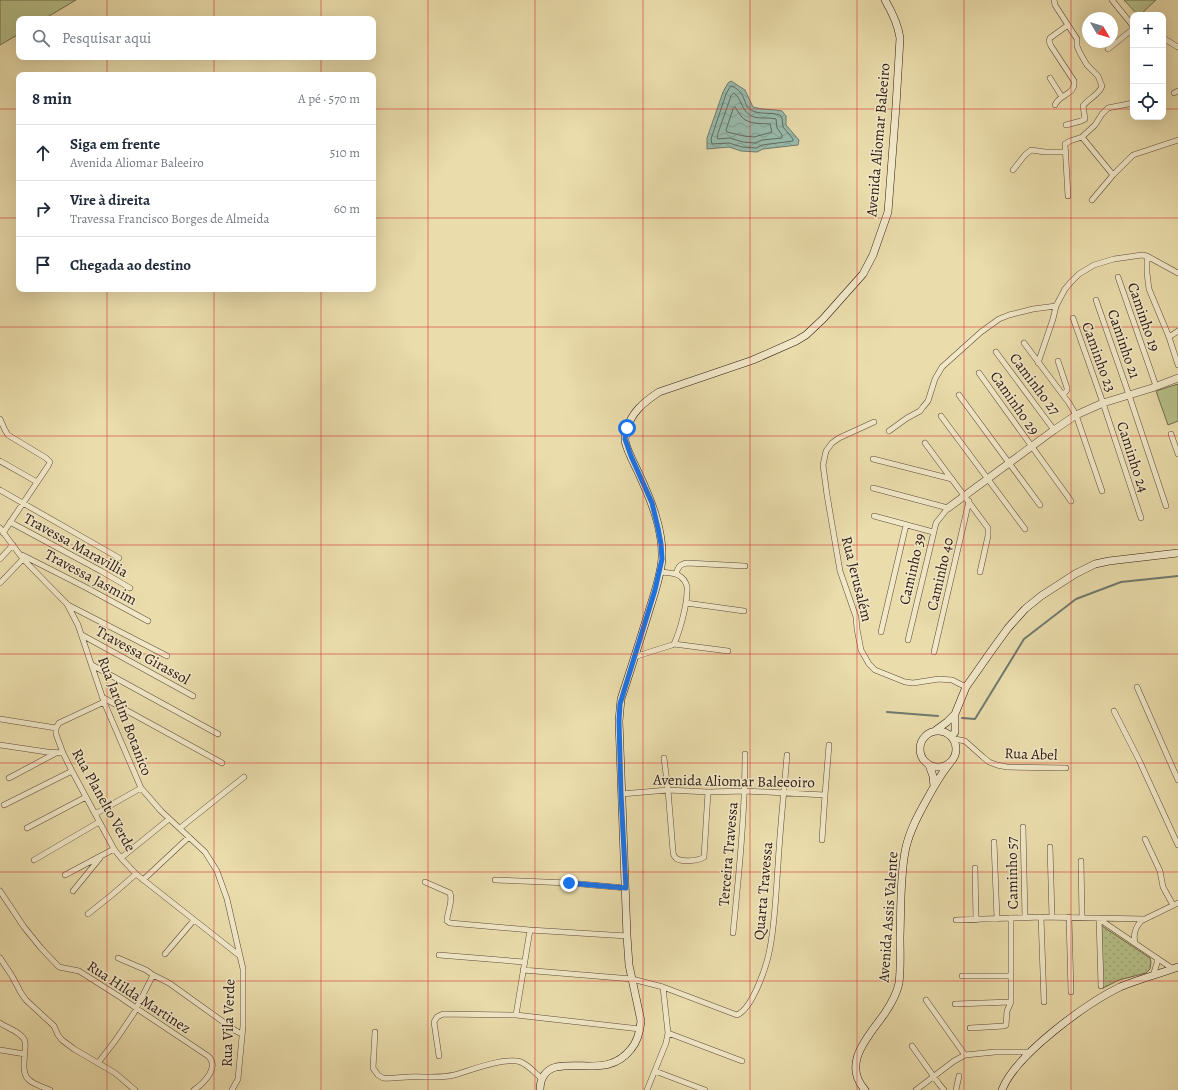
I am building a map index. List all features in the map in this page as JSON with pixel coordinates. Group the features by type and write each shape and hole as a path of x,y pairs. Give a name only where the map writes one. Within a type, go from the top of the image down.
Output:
{"main road":[{"name":"Avenida Aliomar Baleeiro","path":"542,1079 544,1074 555,1067 601,1066 620,1060 635,1045 640,1029 641,1021 629,965 627,936 619,712 621,698 660,572 662,552 652,503 625,439 631,418 638,409 659,392 753,360 796,341 823,319 863,274 873,255 887,216 896,106 900,38 899,28 895,17 885,0"},
{"path":"948,508 967,499 988,479 1076,415 1103,403 1178,378"},
{"path":"953,738 955,732 955,714 966,688 992,650 1020,614 1041,596 1069,577 1088,567 1102,562 1178,553"},
{"path":"936,730 955,714"},
{"path":"929,765 934,767 945,766 950,763 955,756 957,748 953,738 948,732 942,730 930,732 922,740 920,745 922,756 929,765 933,776 934,786"},
{"name":"Avenida Assis Valente","path":"865,1090 857,1078 855,1065 856,1059 866,1040 892,1001 898,983 902,871 905,851 912,828 940,774 950,763"},
{"path":"1002,1090 1009,1077 1030,1052 1091,1004 1120,987 1175,968"},
{"path":"540,1090 542,1079"}],"street":[{"path":"1054,0 1055,5 1077,40 1077,46 1083,59 1091,70 1098,76 1101,82 1101,90 1086,101 1084,106 1085,119 1066,125"},
{"path":"1112,0 1130,24"},
{"path":"1055,105 1058,100 1071,91 1075,86 1074,81 1051,46 1049,40 1068,25"},
{"path":"1108,49 1130,31"},
{"path":"1166,39 1178,47"},
{"path":"1050,78 1062,97"},
{"path":"1068,196 1065,144 1082,137 1095,125 1108,108 1130,103"},
{"path":"1082,137 1112,175"},
{"path":"1092,200 1108,182 1112,175 1135,154 1178,140"},
{"path":"1013,170 1031,150 1066,152"},
{"path":"1038,363 1056,306 1065,289 1079,274 1094,265 1114,259 1136,255 1147,256 1178,273"},
{"path":"1147,256 1146,273 1150,289 1178,364"},
{"name":"Caminho 19","path":"1118,278 1156,386"},
{"name":"Caminho 21","path":"1096,300 1166,506"},
{"path":"889,431 920,411 928,401 942,367 981,332 999,319 1009,315 1033,309 1056,306"},
{"name":"Caminho 23","path":"1073,318 1103,403"},
{"path":"1169,337 1178,332"},
{"path":"1024,343 1076,415 1102,491"},
{"name":"Caminho 27","path":"996,352 1054,430"},
{"path":"1058,361 1067,388 1063,395"},
{"name":"Caminho 29","path":"979,373 1071,501"},
{"path":"959,394 1040,505"},
{"name":"Caminho 24","path":"1103,403 1141,518"},
{"path":"941,416 1025,529"},
{"path":"0,419 8,435 46,458 50,462 10,522 2,531"},
{"name":"Rua Jerusalém","path":"874,422 839,438 832,443 826,451 823,465 840,571 856,617 861,650 869,664 875,670 905,682 913,683 939,679 952,680 966,688"},
{"path":"1172,434 1178,454"},
{"path":"925,443 986,524 989,533 980,572"},
{"path":"873,459 952,478"},
{"path":"0,461 37,482"},
{"path":"873,488 948,508"},
{"path":"0,490 119,558"},
{"name":"Caminho 40","path":"934,652 967,499"},
{"name":"Caminho 39","path":"908,640 933,532 936,523 948,508"},
{"path":"874,516 933,532"},
{"name":"Travessa Maravillia","path":"10,522 130,588"},
{"path":"881,632 906,525"},
{"name":"Rua Jardim Botanico","path":"2,531 30,566 67,604 74,616 82,635 103,700 141,788 169,819 209,857 217,872 227,899 240,956"},
{"path":"0,560 13,545"},
{"path":"0,584 22,557"},
{"name":"Travessa Jasmim","path":"22,557 86,588 148,621"},
{"path":"676,574 679,566 687,563 745,566"},
{"path":"660,572 676,574 681,577 688,590 682,620 674,644"},
{"path":"686,603 744,611"},
{"path":"67,604 167,656"},
{"name":"Travessa Girassol","path":"82,635 193,696"},
{"path":"634,657 674,644 728,651"},
{"path":"92,665 218,734"},
{"path":"1138,687 1178,780"},
{"path":"0,720 56,728 60,723 103,700 222,763"},
{"path":"1114,711 1139,760 1178,845"},
{"name":"Rua Planelto Verde","path":"56,728 56,734 63,753 95,814 121,858 143,880 240,956"},
{"name":"Rua Abel","path":"953,738 965,741 989,762 997,765 1007,767 1066,768"},
{"path":"0,745 63,753"},
{"path":"825,795 829,745"},
{"path":"9,778 57,753"},
{"name":"Terceira Travessa","path":"733,933 745,791 745,754"},
{"name":"Quarta Travessa","path":"663,987 737,1015 742,1013 751,1000 762,976 770,947 775,910 786,756"},
{"path":"664,758 673,851 674,857 677,859 682,861 700,860 704,857 708,792"},
{"path":"4,805 72,771"},
{"path":"180,828 244,777"},
{"path":"95,814 141,788"},
{"name":"Avenida Aliomar Baleeoiro","path":"621,794 668,790 708,792 745,791 825,795 822,840"},
{"path":"27,828 86,797"},
{"path":"121,858 169,819"},
{"path":"34,860 100,822"},
{"name":"Caminho 57","path":"1022,827 1025,917"},
{"path":"143,880 189,837"},
{"path":"1136,943 1134,933 1141,921 1175,904 1164,887 1160,871 1145,839"},
{"path":"994,842 997,919"},
{"path":"1050,847 1052,917"},
{"path":"65,875 102,856 114,848"},
{"path":"74,891 102,856"},
{"path":"1082,860 1082,917"},
{"path":"975,868 976,920"},
{"path":"88,914 136,874"},
{"path":"495,880 569,883 626,888"},
{"path":"425,882 450,893 452,896 447,918 447,921 450,923 627,936"},
{"name":"Rua Hilda Martinez","path":"0,892 24,927 59,967 79,971 211,1059 212,1065 209,1074 194,1090"},
{"path":"956,920 1025,917 1145,918"},
{"path":"1041,917 1044,1002"},
{"path":"1070,917 1071,992"},
{"path":"970,1028 1006,1026 1007,1011 1011,1002 1011,918"},
{"path":"1099,918 1157,958 1175,968"},
{"path":"1099,918 1101,986"},
{"path":"165,954 194,920"},
{"path":"516,1015 530,930"},
{"path":"439,955 524,962"},
{"name":"Rua Vila Verde","path":"232,1090 238,1079 242,1034 243,969 240,956"},
{"path":"0,958 21,993 40,1014 54,1026 60,1038 74,1049 121,1077 135,1090"},
{"path":"118,958 146,970 169,983 242,1034"},
{"path":"1153,976 1157,964 1157,958"},
{"path":"523,970 632,979 663,987 668,1033 666,1043 647,1090"},
{"path":"98,1063 134,1013 153,975"},
{"path":"962,976 1011,976"},
{"path":"926,1000 965,1055"},
{"path":"955,1004 1011,1002"},
{"path":"439,1056 434,1022 437,1017 443,1014 516,1015 640,1029"},
{"path":"0,1023 24,1038 24,1073 27,1079 34,1084 50,1090"},
{"path":"375,1032 373,1068 378,1075 383,1078 438,1078 497,1063 517,1061 521,1062 542,1079"},
{"path":"668,1033 742,1061"},
{"path":"912,1046 934,1076 938,1084 944,1090"},
{"path":"0,1050 24,1054"},
{"path":"916,1090 965,1055 995,1052 1030,1052"},
{"path":"655,1071 705,1090"},
{"path":"956,1090 959,1076"}],"green space":[{"path":"0,0 76,0 49,16 16,16 16,36 0,45"},
{"path":"1124,0 1156,0 1143,12 1135,12"},
{"path":"1178,384 1178,421 1168,425 1156,391"},
{"path":"1099,924 1150,958 1150,969 1146,973 1119,980 1103,988"}],"water":[{"path":"731,81 745,90 753,107 782,111 786,116 786,125 799,140 798,145 763,149 757,152 741,151 729,147 707,149 707,138 723,92 728,83"}],"waterway":[{"path":"962,718 975,719 1024,639 1076,599 1121,582 1178,576"},
{"path":"887,712 938,716"}],"route":[{"path":"569,883 626,888 621,794 620,704 655,590 662,559 661,544 652,503 625,439 627,428"}]}
